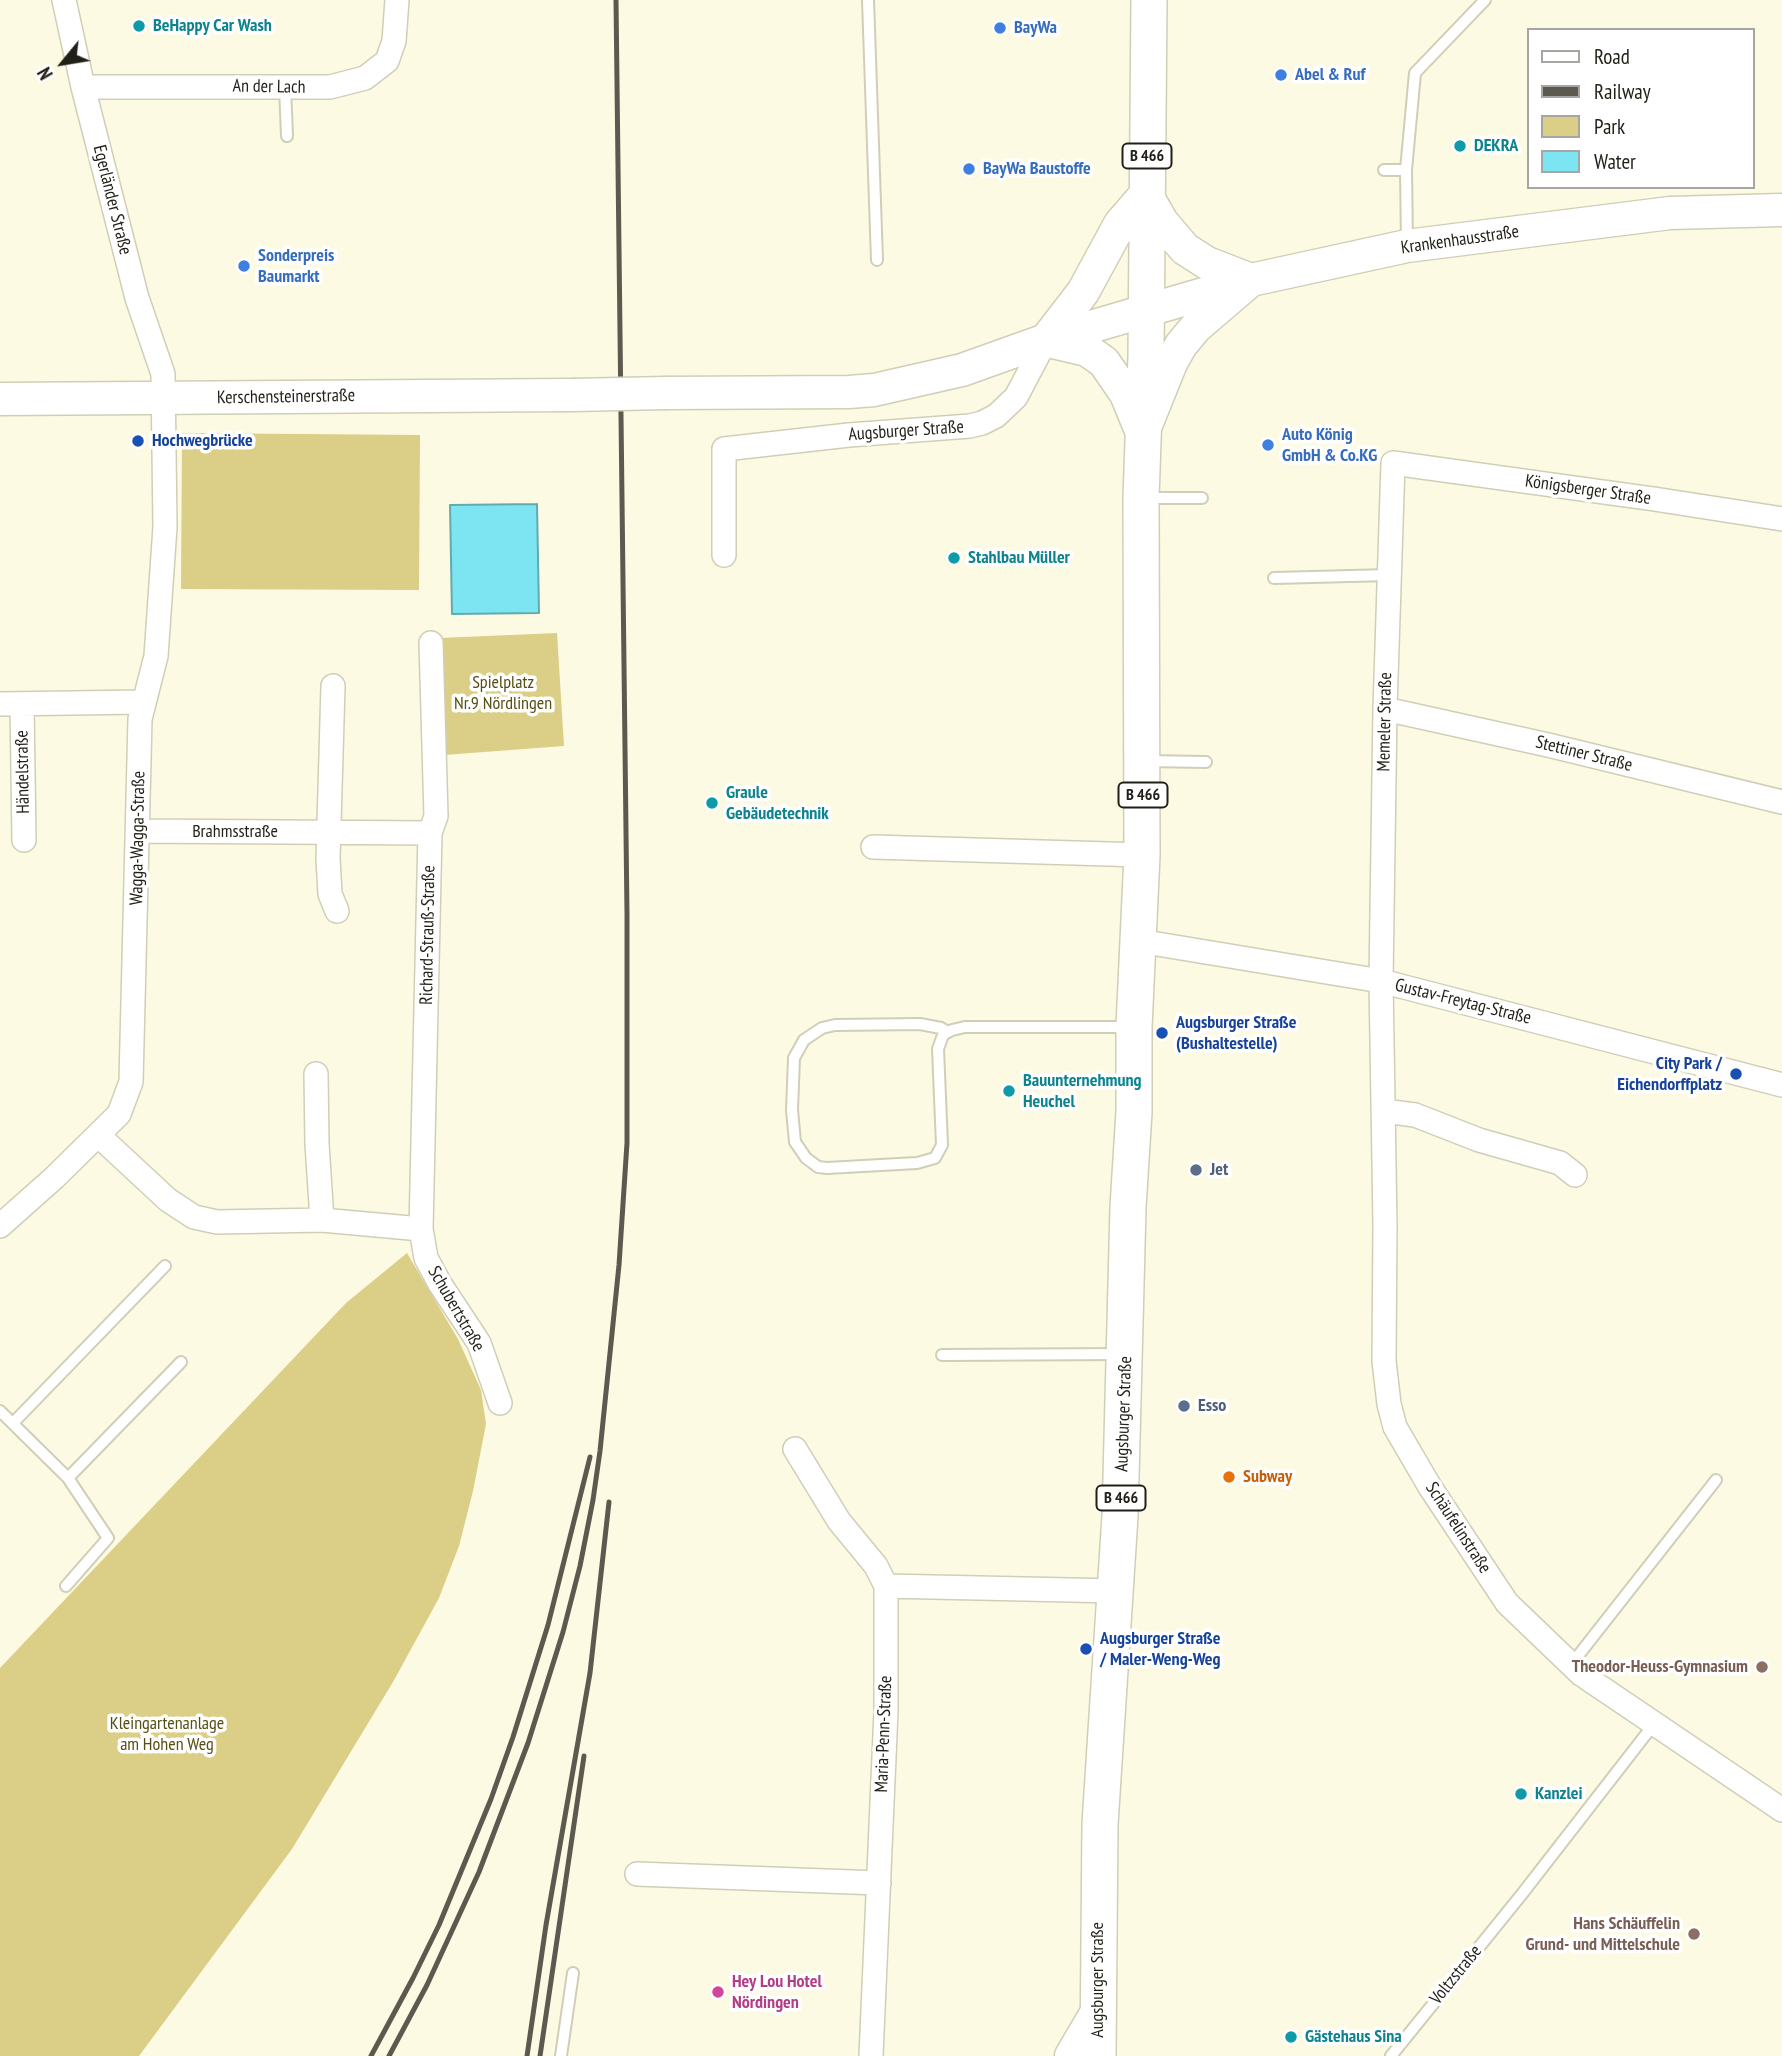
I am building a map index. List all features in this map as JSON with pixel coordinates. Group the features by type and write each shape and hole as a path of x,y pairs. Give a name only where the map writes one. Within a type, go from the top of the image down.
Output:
{"main road":[{"name":"Augsburger Straße","path":"1098,2056 1100,1824 1116,1591 1142,855 1141,498 1149,0"}],"street":[{"name":"Egerländer Straße","path":"64,0 83,87 137,298 163,374 164,399"},
{"name":"An der Lach","path":"83,87 330,87 365,78 387,61 394,41 397,0"},
{"path":"1046,341 1083,292 1120,224 1146,194 1162,222 1185,249 1207,263 1251,279 1196,327 1181,345 1142,433"},
{"name":"Krankenhausstraße","path":"1146,311 1251,279 1407,246 1670,213 1782,210"},
{"path":"1046,341 1146,311"},
{"path":"1046,341 1087,350 1104,362 1126,394 1142,433"},
{"name":"Kerschensteinerstraße","path":"0,399 849,392 874,390 962,370 1046,341"},
{"name":"Augsburger Straße","path":"724,555 724,449 982,423 1007,407 1016,397 1046,341"},
{"name":"Wagga-Wagga-Straße","path":"0,1226 119,1114 131,1082 141,719 156,656 164,540 164,399"},
{"name":"Königsberger Straße","path":"1393,463 1782,519"},
{"name":"Memeler Straße","path":"1381,981 1385,709 1393,463"},
{"name":"Richard-Strauß-Straße","path":"421,1229 430,833 436,816 431,643"},
{"path":"333,686 330,832 336,858 330,894 337,911"},
{"name":"Händelstraße","path":"24,840 11,704 143,702"},
{"name":"Stettiner Straße","path":"1385,709 1548,745 1782,803"},
{"name":"Brahmsstraße","path":"139,831 430,833"},
{"path":"873,847 1142,855"},
{"name":"Gustav-Freytag-Straße","path":"1139,941 1381,981 1782,1085"},
{"name":"Schäufelinstraße","path":"1381,981 1384,1361 1389,1404 1395,1427 1434,1493 1507,1604 1570,1665 1782,1810"},
{"path":"316,1074 322,1220"},
{"path":"1384,1111 1415,1115 1479,1140 1560,1163 1575,1175"},
{"path":"98,1135 168,1200 194,1217 217,1222 322,1220 421,1229"},
{"name":"Schubertstraße","path":"421,1229 426,1258 479,1343 500,1403"},
{"path":"795,1450 839,1521 876,1566 886,1586 1116,1591"},
{"name":"Maria-Penn-Straße","path":"871,2056 886,1710 886,1586"},
{"path":"637,1874 879,1883"},
{"name":"B 466","path":"1071,2056 1097,2012"}],"lane":[{"path":"868,0 877,260"},
{"path":"1407,246 1406,170 1415,73 1485,0"},
{"path":"285,87 287,135"},
{"path":"1384,170 1406,170"},
{"path":"1141,498 1202,498"},
{"path":"1274,578 1389,575"},
{"path":"1143,761 1206,762"},
{"path":"948,1032 920,1024 835,1025 822,1028 804,1040 794,1058 792,1110 795,1142 806,1158 818,1167 827,1168 916,1163 935,1157 942,1145 938,1049 943,1035 948,1032 965,1027 1134,1027"},
{"path":"13,1423 165,1266"},
{"path":"942,1355 1125,1354"},
{"path":"68,1478 181,1362"},
{"path":"0,1411 68,1478 108,1538 66,1586"},
{"path":"1570,1665 1716,1480"},
{"name":"Voltzstraße","path":"1391,2056 1654,1724"},
{"path":"561,2056 573,1973"}],"green space":[{"path":"182,433 420,435 419,590 181,589"},
{"name":"Spielplatz Nr.9 Nördlingen","path":"557,633 564,746 444,755 440,638"},
{"name":"Kleingartenanlage am Hohen Weg","path":"407,1253 458,1339 481,1390 486,1424 459,1546 439,1598 393,1682 292,1849 139,2056 0,2056 0,1668 346,1303"}],"water":[{"path":"537,504 539,613 452,614 450,505"}],"railway":[{"path":"389,2056 427,1985 479,1872 528,1743 563,1632 580,1566 600,1451 619,1265 627,1143 627,914 616,0"},
{"path":"371,2056 439,1925 491,1799 548,1625 590,1457"},
{"path":"527,2056 546,1925 590,1673 609,1502"},
{"path":"540,2056 584,1756"}],"place":[{"name":"BeHappy Car Wash","path":"139,26"},
{"name":"BayWa","path":"1000,28"},
{"name":"Abel & Ruf","path":"1281,75"},
{"name":"DEKRA","path":"1460,146"},
{"name":"BayWa Baustoffe","path":"969,169"},
{"name":"Sonderpreis Baumarkt","path":"244,266"},
{"name":"Hochwegbrücke","path":"138,441"},
{"name":"Auto König GmbH & Co.KG","path":"1268,445"},
{"name":"Stahlbau Müller","path":"954,558"},
{"name":"Graule Gebäudetechnik","path":"712,803"},
{"name":"Augsburger Straße (Bushaltestelle)","path":"1162,1033"},
{"name":"City Park / Eichendorffplatz","path":"1736,1074"},
{"name":"Bauunternehmung Heuchel","path":"1009,1091"},
{"name":"Jet","path":"1196,1170"},
{"name":"Esso","path":"1184,1406"},
{"name":"Subway","path":"1229,1477"},
{"name":"Augsburger Straße / Maler-Weng-Weg","path":"1086,1649"},
{"name":"Theodor-Heuss-Gymnasium","path":"1762,1667"},
{"name":"Kanzlei","path":"1521,1794"},
{"name":"Hans Schäuffelin Grund- und Mittelschule","path":"1694,1934"},
{"name":"Hey Lou Hotel Nördingen","path":"718,1992"},
{"name":"Gästehaus Sina","path":"1291,2037"}]}
